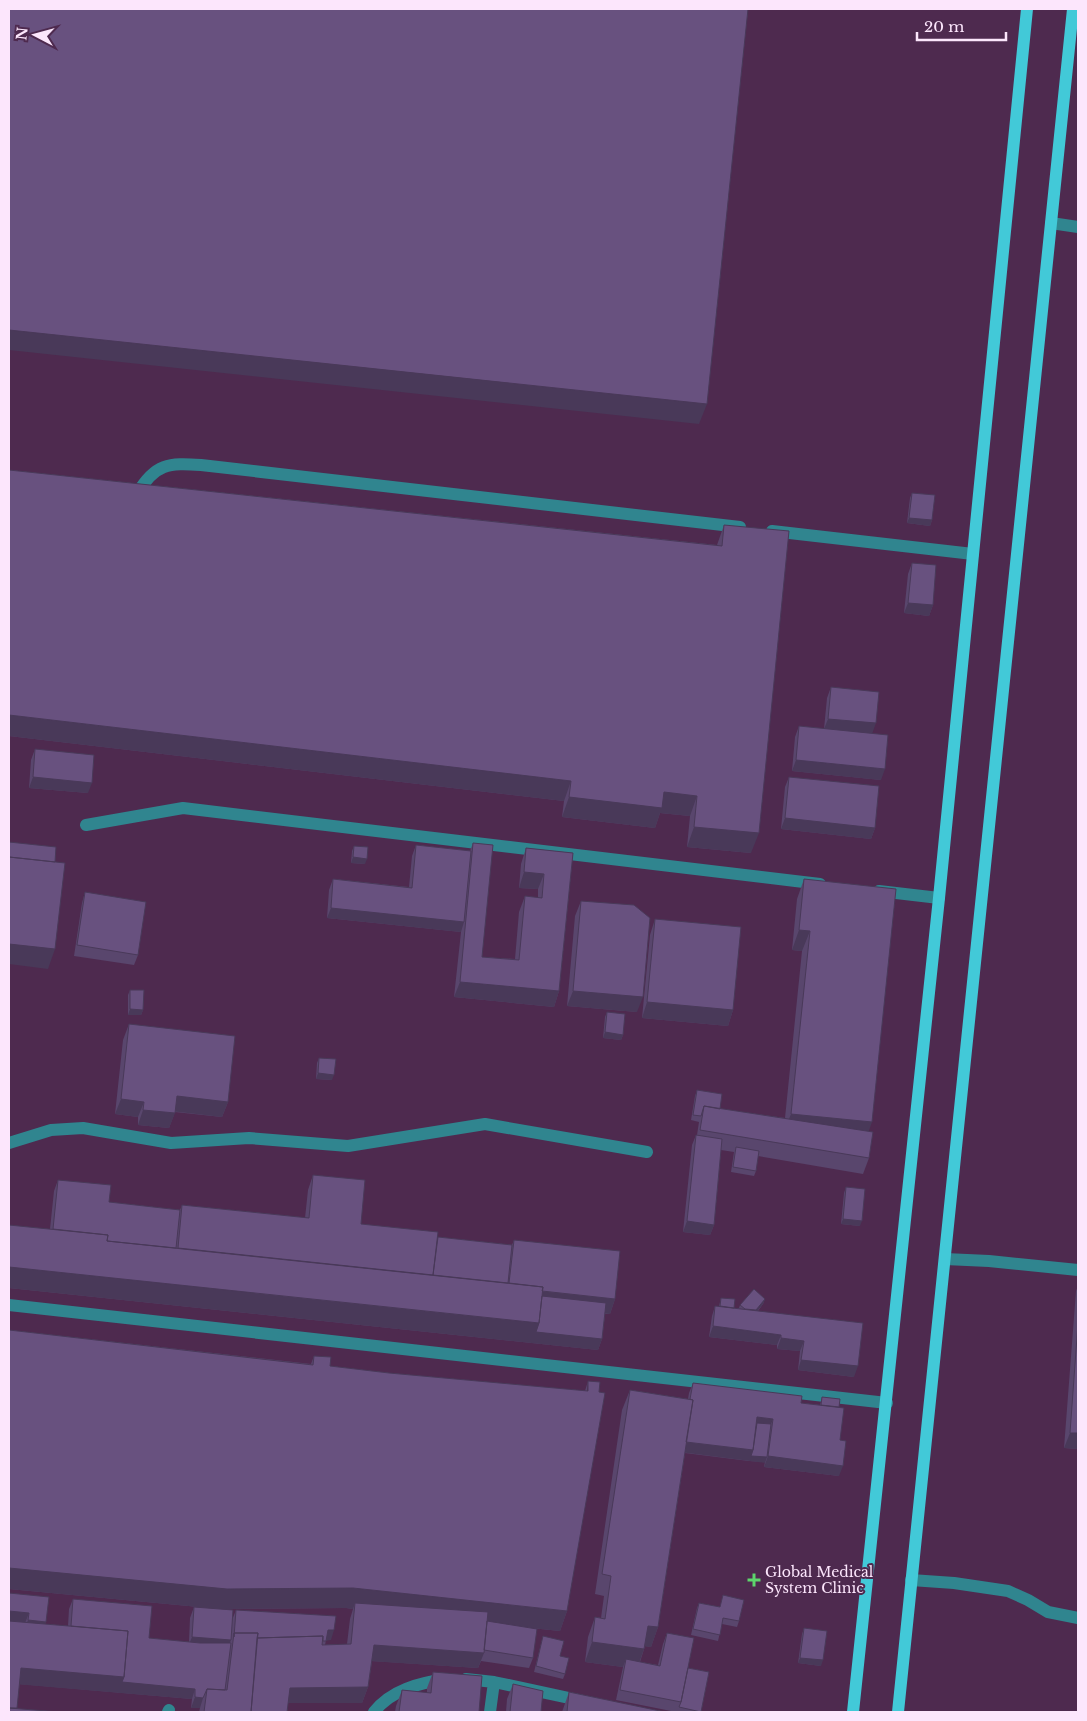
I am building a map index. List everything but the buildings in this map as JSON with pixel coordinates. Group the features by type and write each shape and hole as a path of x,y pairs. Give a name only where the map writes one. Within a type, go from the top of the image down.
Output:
{"main road":[{"path":"853,1712 939,898 1027,9"},
{"path":"898,1712 1073,9"}],"street":[{"path":"1051,223 1078,227"},
{"path":"137,494 146,479 159,469 178,464 194,465 973,554"},
{"path":"86,824 183,808 837,886"},
{"path":"866,889 939,898"},
{"path":"9,1143 51,1130 83,1128 171,1143 249,1138 348,1146 485,1124 647,1152"},
{"path":"944,1258 1078,1270"},
{"path":"9,1305 887,1403"},
{"path":"911,1580 954,1583 1008,1591 1048,1612 1078,1618"},
{"path":"374,1712 380,1704 402,1690 427,1682 456,1678 494,1682 597,1704"},
{"path":"490,1712 494,1682"}],"place":[{"name":"Global Medical System Clinic","path":"754,1580"}]}
